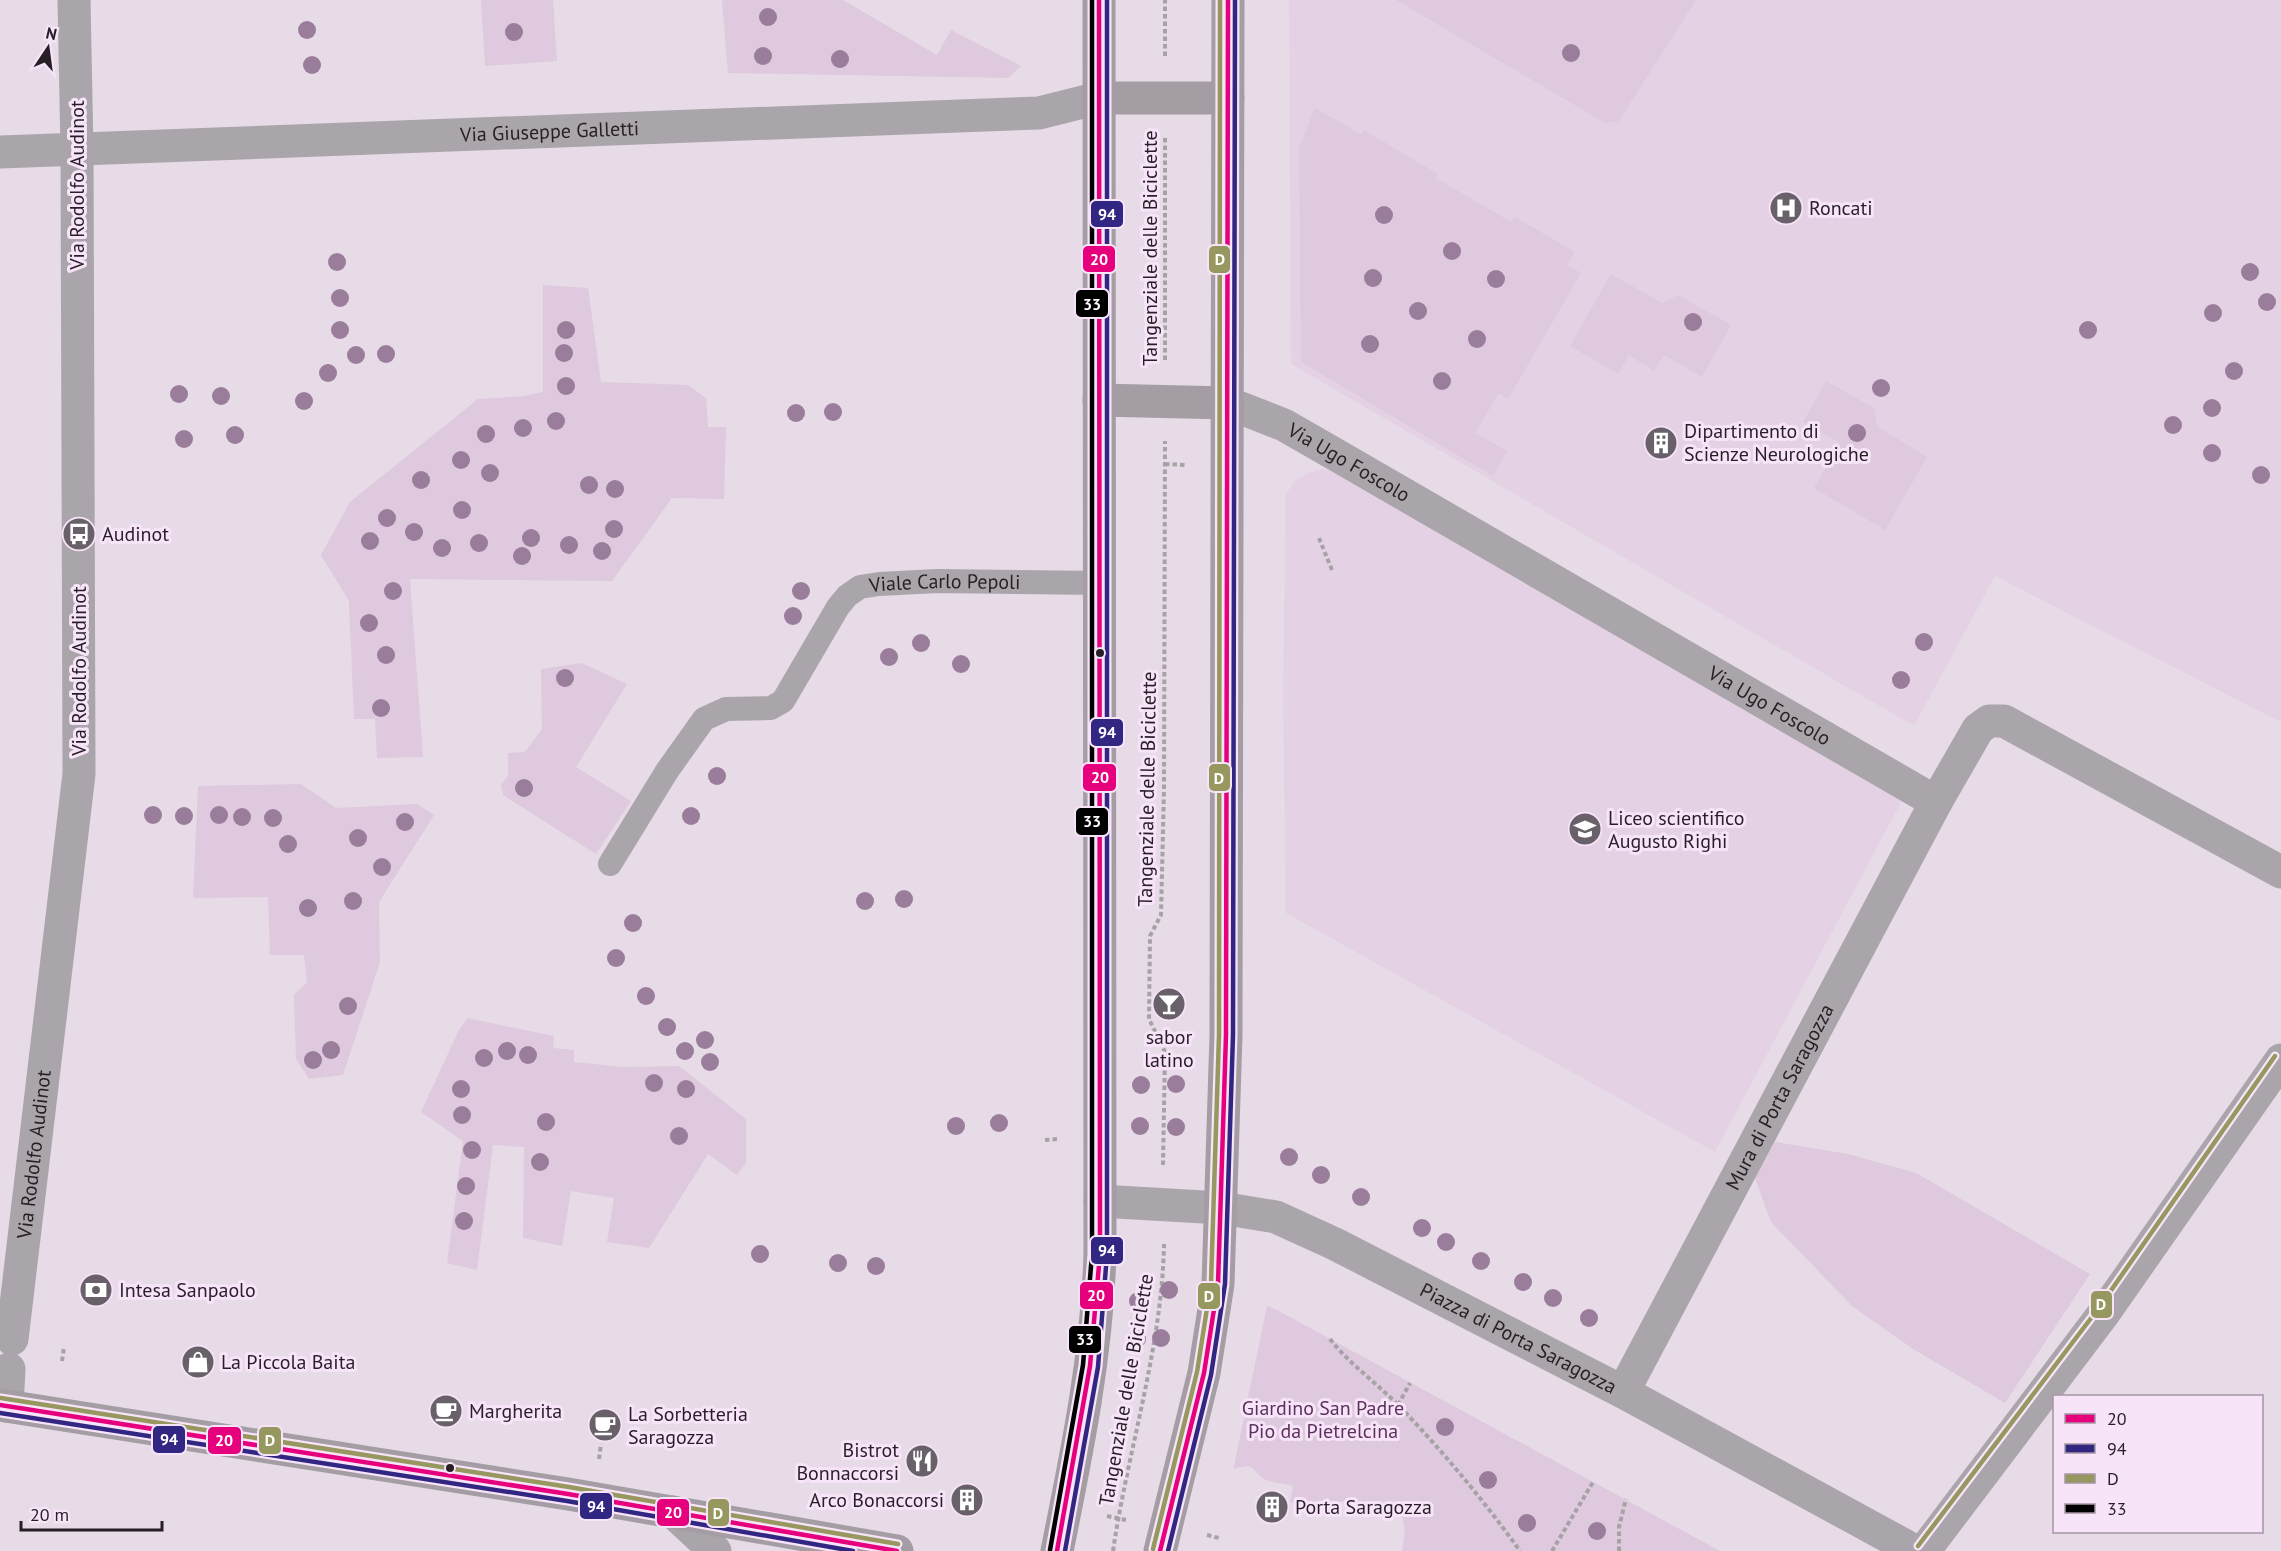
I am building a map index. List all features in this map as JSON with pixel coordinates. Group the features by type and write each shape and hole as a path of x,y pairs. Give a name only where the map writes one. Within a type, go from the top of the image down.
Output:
{"main road":[{"path":"1057,1551 1081,1434 1097,1319 1100,1201 1099,0"},
{"path":"1162,1539 1204,1373 1218,1284 1226,1023 1228,0"},
{"path":"1099,98 1228,98"},
{"path":"1099,400 1228,403"},
{"path":"3,1406 594,1498 897,1551"}],"street":[{"name":"Via Rodolfo Audinot","path":"3,1406 79,774 77,149 74,0"},
{"name":"Via Giuseppe Galletti","path":"0,152 1039,113 1099,98"},
{"name":"Via Ugo Foscolo","path":"1228,403 1284,425 1935,802"},
{"path":"1935,802 1978,729 1989,721 2004,721 2281,872"},
{"name":"Mura di Porta Saragozza","path":"1623,1392 1935,802"},
{"path":"1924,1551 2104,1313 2281,1060"},
{"name":"Piazza di Porta Saragozza","path":"1100,1201 1221,1208 1276,1217 1335,1244 1623,1392 1914,1551"},
{"path":"673,1512 683,1551"},
{"path":"673,1512 715,1551"}],"lane":[{"name":"Viale Carlo Pepoli","path":"610,864 667,771 704,718 726,709 771,708 783,700 838,607 847,596 860,587 937,581 1100,584"}],"path":[{"path":"1165,0 1165,63"},
{"name":"Tangenziale delle Biciclette","path":"1165,129 1165,367"},
{"name":"Tangenziale delle Biciclette","path":"1163,1137 1166,1052 1149,1019 1149,995 1150,936 1161,915 1164,789 1165,434"},
{"path":"1320,538 1332,570"},
{"path":"1045,1140 1058,1139"},
{"name":"Tangenziale delle Biciclette","path":"1113,1551 1145,1395 1164,1264 1164,1234"},
{"path":"1330,1339 1343,1356 1398,1405 1520,1551"},
{"path":"62,1361 64,1347"},
{"path":"1398,1405 1410,1383"},
{"path":"600,1454 601,1444"},
{"path":"1552,1551 1593,1482"},
{"path":"1619,1551 1619,1527 1626,1499"},
{"path":"1066,1509 1118,1518 1162,1539 1219,1538"}],"shaded area":[{"name":"Roncati","path":"1289,0 2281,0 2281,722 1995,576 1914,726 1291,364"},
{"name":"Liceo scientifico Augusto Righi","path":"1321,469 1333,470 1906,793 1715,1152 1286,913 1283,695 1286,494 1296,480"}],"green space":[{"path":"481,0 553,0 557,61 485,66"},
{"path":"722,0 843,0 937,55 951,30 1021,66 1008,78 728,73"},
{"path":"1396,0 1696,0 1619,121 1605,123"},
{"path":"1315,108 1361,134 1364,130 1438,174 1436,178 1511,222 1515,217 1575,252 1567,265 1581,273 1508,399 1499,393 1475,433 1507,451 1493,476 1301,362 1299,148"},
{"path":"1611,274 1662,303 1678,295 1731,325 1702,377 1664,355 1654,371 1629,355 1618,374 1570,346"},
{"path":"543,285 588,288 601,382 688,385 706,398 708,427 726,427 724,499 672,498 612,581 410,579 423,757 377,758 375,719 354,719 349,601 321,555 350,502 478,399 524,396 543,392"},
{"path":"1826,381 1874,408 1877,426 1927,457 1885,530 1814,488 1840,443 1803,422"},
{"path":"582,663 627,684 576,767 631,801 596,854 503,795 501,785 508,776 508,753 525,752 542,729 541,669"},
{"path":"301,784 336,808 417,804 434,815 379,902 380,962 343,1075 309,1079 296,1059 294,995 307,982 304,955 270,955 268,897 193,898 198,786"},
{"path":"467,1018 554,1036 553,1048 574,1050 574,1062 623,1067 679,1066 746,1119 746,1163 737,1175 708,1154 649,1248 607,1242 614,1198 571,1191 562,1246 523,1238 524,1147 493,1145 477,1270 447,1263 463,1141 421,1112 458,1032"},
{"path":"1775,1142 1848,1154 1916,1173 2090,1274 2005,1403 1913,1349 1852,1306 1771,1222 1755,1178"},
{"name":"Giardino San Padre Pio da Pietrelcina","path":"1267,1306 1720,1551 1402,1551 1404,1524 1396,1509 1379,1506 1353,1513 1352,1501 1336,1502 1335,1513 1290,1502 1293,1486 1264,1479 1249,1466 1234,1469"}],"transit line":[{"name":"33","path":"1050,1550 1083,1365 1092,1254 1092,0"},
{"name":"20","path":"1057,1551 1090,1366 1100,1254 1099,0"},
{"name":"94","path":"1065,1551 1098,1367 1107,1254 1107,0"},
{"name":"D","path":"1153,1549 1197,1372 1211,1283 1219,1035 1220,0"},
{"name":"20","path":"1160,1551 1204,1373 1218,1284 1226,1035 1228,0"},
{"name":"94","path":"1168,1551 1211,1375 1225,1284 1233,1035 1235,0"},
{"name":"D","path":"1918,1546 2098,1309 2275,1056"},
{"name":"D","path":"1,1398 569,1487 898,1544"},
{"name":"20","path":"0,1405 568,1494 897,1551"},
{"name":"94","path":"0,1413 567,1501 853,1551"}],"place":[{"name":"Roncati","path":"1786,208"},
{"name":"Dipartimento di Scienze Neurologiche","path":"1661,443"},
{"name":"Audinot","path":"79,534"},
{"name":"Liceo scientifico Augusto Righi","path":"1585,829"},
{"name":"sabor latino","path":"1169,1004"},
{"name":"Intesa Sanpaolo","path":"96,1290"},
{"name":"La Piccola Baita","path":"198,1362"},
{"name":"Margherita","path":"446,1411"},
{"name":"La Sorbetteria Saragozza","path":"605,1425"},
{"name":"Bistrot Bonnaccorsi","path":"922,1461"},
{"name":"Arco Bonaccorsi","path":"967,1500"},
{"name":"Porta Saragozza","path":"1272,1507"}]}
